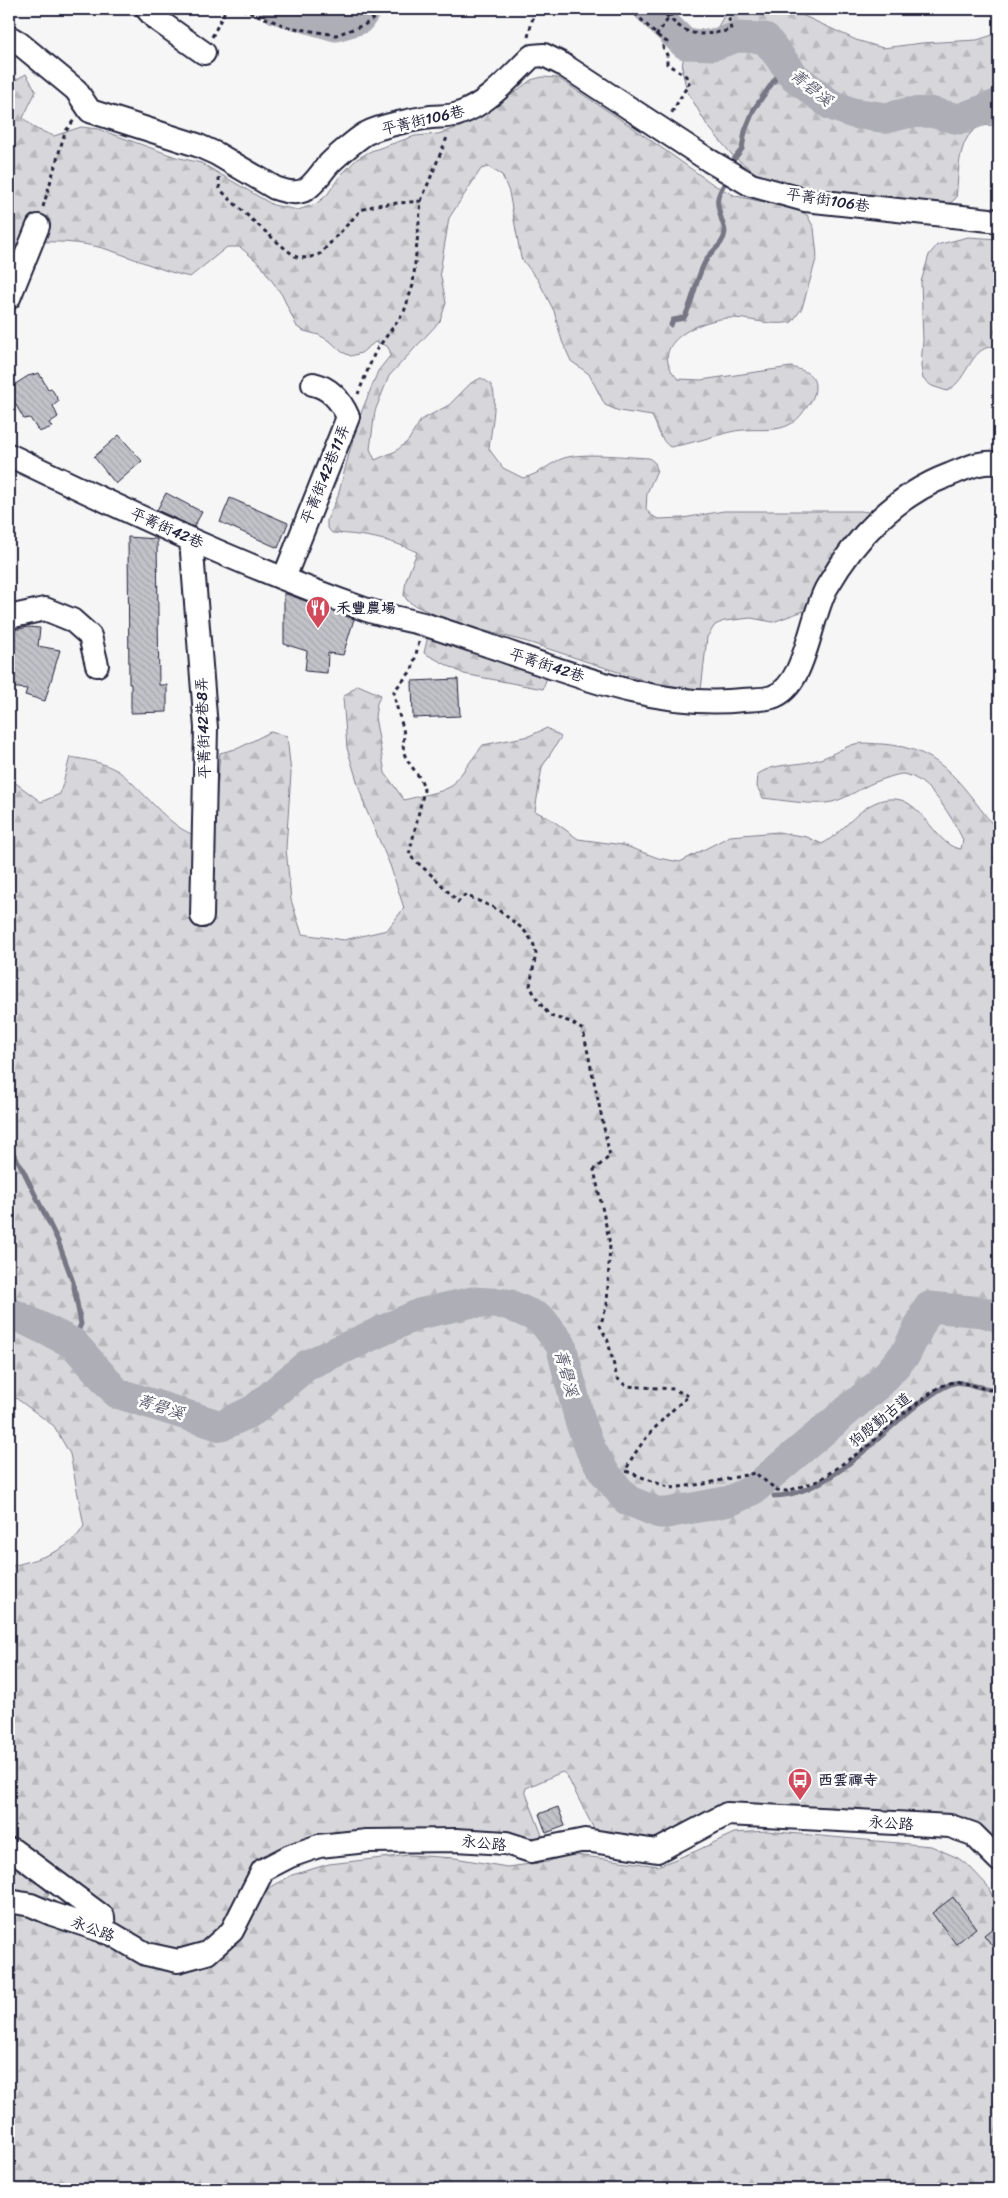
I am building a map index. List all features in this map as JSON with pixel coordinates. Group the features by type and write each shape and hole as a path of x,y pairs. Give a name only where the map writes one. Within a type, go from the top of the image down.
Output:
{"street":[{"path":"147,9 156,19 204,53"},
{"path":"9,37 20,43 76,90 90,111"},
{"name":"平菁街106巷","path":"90,111 161,133 217,154 275,188 295,193 305,191 313,186 328,165 365,134 396,124 456,114 472,109 532,56 544,56 562,64 702,156 751,184 806,200 999,221"},
{"path":"9,298 38,226"},
{"name":"平菁街42巷11弄","path":"284,578 348,417 342,403 323,386 313,384"},
{"name":"平菁街42巷","path":"9,455 191,540 369,611 423,624 598,682 683,701 723,702 772,698 787,690 796,676 826,588 868,530 899,502 925,484 967,468 992,462 999,464"},
{"name":"平菁街42巷8弄","path":"191,540 206,728 202,916"},
{"path":"9,617 45,609 72,620 90,636 97,665"},
{"name":"永公路","path":"9,1901 32,1905 52,1914 112,1934 146,1954 178,1961 207,1953 232,1931 263,1870 290,1856 318,1846 367,1841 456,1840 506,1844 531,1851 585,1840 657,1851 727,1814 950,1826 973,1834 999,1860"},
{"path":"9,1850 13,1850 103,1917 104,1932"}],"path":[{"path":"204,53 226,9"},
{"path":"242,9 288,27 336,35 364,25 373,19 378,9"},
{"path":"358,9 373,19"},
{"path":"532,56 528,38 535,9"},
{"path":"628,9 634,12 656,36 667,42 663,47 667,55 667,64 686,76 690,83 678,106 668,118"},
{"path":"660,9 682,30 692,34 732,30 728,13 734,9"},
{"path":"656,36 670,19 671,15 667,9"},
{"path":"38,226 65,132 72,121 90,111"},
{"path":"348,417 375,352 404,312 413,285 421,201 456,114"},
{"path":"217,154 219,188 285,250 296,257 310,258 320,254 361,210 376,205 421,201"},
{"name":"狗殷勤古道","path":"423,624 412,670 394,691 404,732 403,750 408,761 423,781 424,790 408,855 458,902 465,895 497,908 522,928 532,942 536,953 530,986 538,1001 550,1016 571,1022 583,1030 610,1156 594,1170 610,1244 607,1305 600,1326 608,1341 617,1378 626,1386 673,1389 689,1396 672,1409 630,1460 626,1471 670,1488 704,1484 755,1473 777,1490 787,1491 818,1481 868,1446 900,1416 939,1387 956,1381 989,1390 999,1388"}],"green space":[{"path":"728,9 789,9 856,40 883,48 922,43 977,40 999,33 999,125 983,126 974,130 968,137 960,156 956,198 947,206 810,188 761,177 733,156 707,125 687,91 682,70 683,60 687,52 716,30"},
{"path":"26,74 36,91 23,118 36,129 54,136 81,127 98,129 176,157 201,163 273,205 298,210 316,204 327,195 340,176 357,159 371,151 415,136 438,134 460,127 498,105 531,80 542,77 558,78 714,185 736,196 796,209 807,215 814,228 817,256 802,308 792,322 776,323 735,318 715,320 702,324 679,337 671,346 668,356 669,367 678,379 701,380 791,367 799,369 813,378 815,391 812,400 797,420 780,428 741,430 670,447 661,437 652,416 619,411 605,405 589,374 571,361 562,341 554,311 538,280 521,258 509,192 502,175 488,167 481,169 449,218 440,272 446,303 440,321 389,376 375,411 370,449 375,460 396,451 408,441 421,420 449,405 471,383 481,378 491,385 494,398 489,449 503,468 523,478 535,474 559,460 572,456 594,455 649,458 655,463 657,470 647,493 646,509 658,519 683,518 724,511 861,511 869,512 874,516 806,610 773,622 751,618 724,621 715,625 707,637 701,690 648,682 531,643 448,621 414,605 404,595 406,580 417,552 376,538 332,533 327,527 327,520 338,496 357,423 378,371 390,356 387,346 375,342 361,353 351,356 342,352 331,342 319,335 297,327 282,295 260,264 240,247 227,247 190,277 95,246 66,242 38,242 9,283 9,84"},
{"path":"968,237 999,239 999,347 989,347 982,350 961,378 947,391 932,386 923,379 921,366 923,340 921,282 929,255 937,245"},
{"path":"428,636 548,674 543,689 464,674 424,653"},
{"path":"358,685 381,695 377,703 375,717 385,773 404,800 441,791 452,786 483,745 529,736 547,728 561,737 542,767 535,811 552,820 578,839 623,845 658,858 680,862 730,836 778,832 807,837 822,844 840,831 865,808 874,803 896,799 906,802 914,808 944,841 961,849 963,840 939,800 913,777 903,774 892,776 875,782 844,798 825,803 763,798 757,787 758,774 764,770 819,760 855,744 869,743 904,747 938,763 963,787 999,832 999,1846 782,1808 657,1843 597,1835 566,1774 562,1772 526,1788 525,1791 545,1843 332,1840 248,1887 211,1943 185,1954 143,1947 74,1883 9,1847 9,1567 41,1558 61,1549 78,1535 84,1526 70,1454 54,1426 9,1393 9,778 41,802 60,794 70,757 101,763 118,771 127,778 176,825 195,835 202,835 214,832 220,753 239,748 270,732 287,736 291,773 286,848 291,900 302,934 344,940 387,930 404,908 390,865 365,807 347,748 343,697"},
{"path":"766,1831 931,1846 958,1858 970,1867 987,1885 999,1910 999,2189 9,2189 9,1908 120,1947 170,1969 264,1891 292,1875 329,1864 409,1855 455,1858 507,1867 547,1862 568,1854 658,1866 734,1833"},
{"path":"9,1864 32,1876 49,1895 43,1898 9,1891"}],"building":[{"path":"39,373 48,389 51,388 59,401 53,406 58,417 49,423 52,427 39,432 30,418 24,419 9,393 9,388 28,376"},
{"path":"119,435 142,461 116,484 94,457"},
{"path":"166,493 202,512 194,527 157,510"},
{"path":"230,498 288,523 278,548 220,522"},
{"path":"128,537 157,539 159,685 167,685 167,712 131,713 131,684 129,684"},
{"name":"禾豐農場","path":"284,593 354,619 343,655 328,653 327,673 305,671 307,651 284,644"},
{"path":"28,627 40,628 38,646 60,650 45,701 25,695 27,689 9,687 9,631"},
{"path":"458,679 460,716 413,718 412,681"},
{"path":"558,1807 565,1826 546,1833 539,1814"},
{"path":"953,1897 976,1928 956,1944 932,1913"},
{"path":"999,1923 999,1955 984,1935"}],"waterway":[{"name":"菁礐溪","path":"277,9 335,26 359,19 366,9"},
{"name":"菁礐溪","path":"649,9 685,44 713,45 737,37 765,38 795,77 831,105 853,113 887,118 907,113 930,112 959,119 999,104"},
{"path":"731,163 742,149 745,131 754,109 785,65"},
{"path":"671,325 673,320 684,318 704,264 721,243 724,236 725,229 719,209 718,196 726,181"},
{"path":"9,1147 21,1166 58,1241 73,1282 81,1324 73,1343"},
{"name":"菁礐溪","path":"9,1312 73,1343 117,1393 221,1426 254,1410 307,1365 419,1314 473,1302 507,1304 541,1319 561,1345 580,1421 591,1450 604,1472 627,1500 659,1513 730,1501 754,1489 879,1384 906,1353 929,1307 983,1312 999,1317"},
{"path":"774,1496 795,1493 815,1485 834,1474 921,1402 945,1386 958,1382 999,1389"},
{"path":"730,1501 761,1497"}],"place":[{"name":"禾豐農場","path":"318,629"},
{"name":"西雲禪寺","path":"800,1801"}]}
